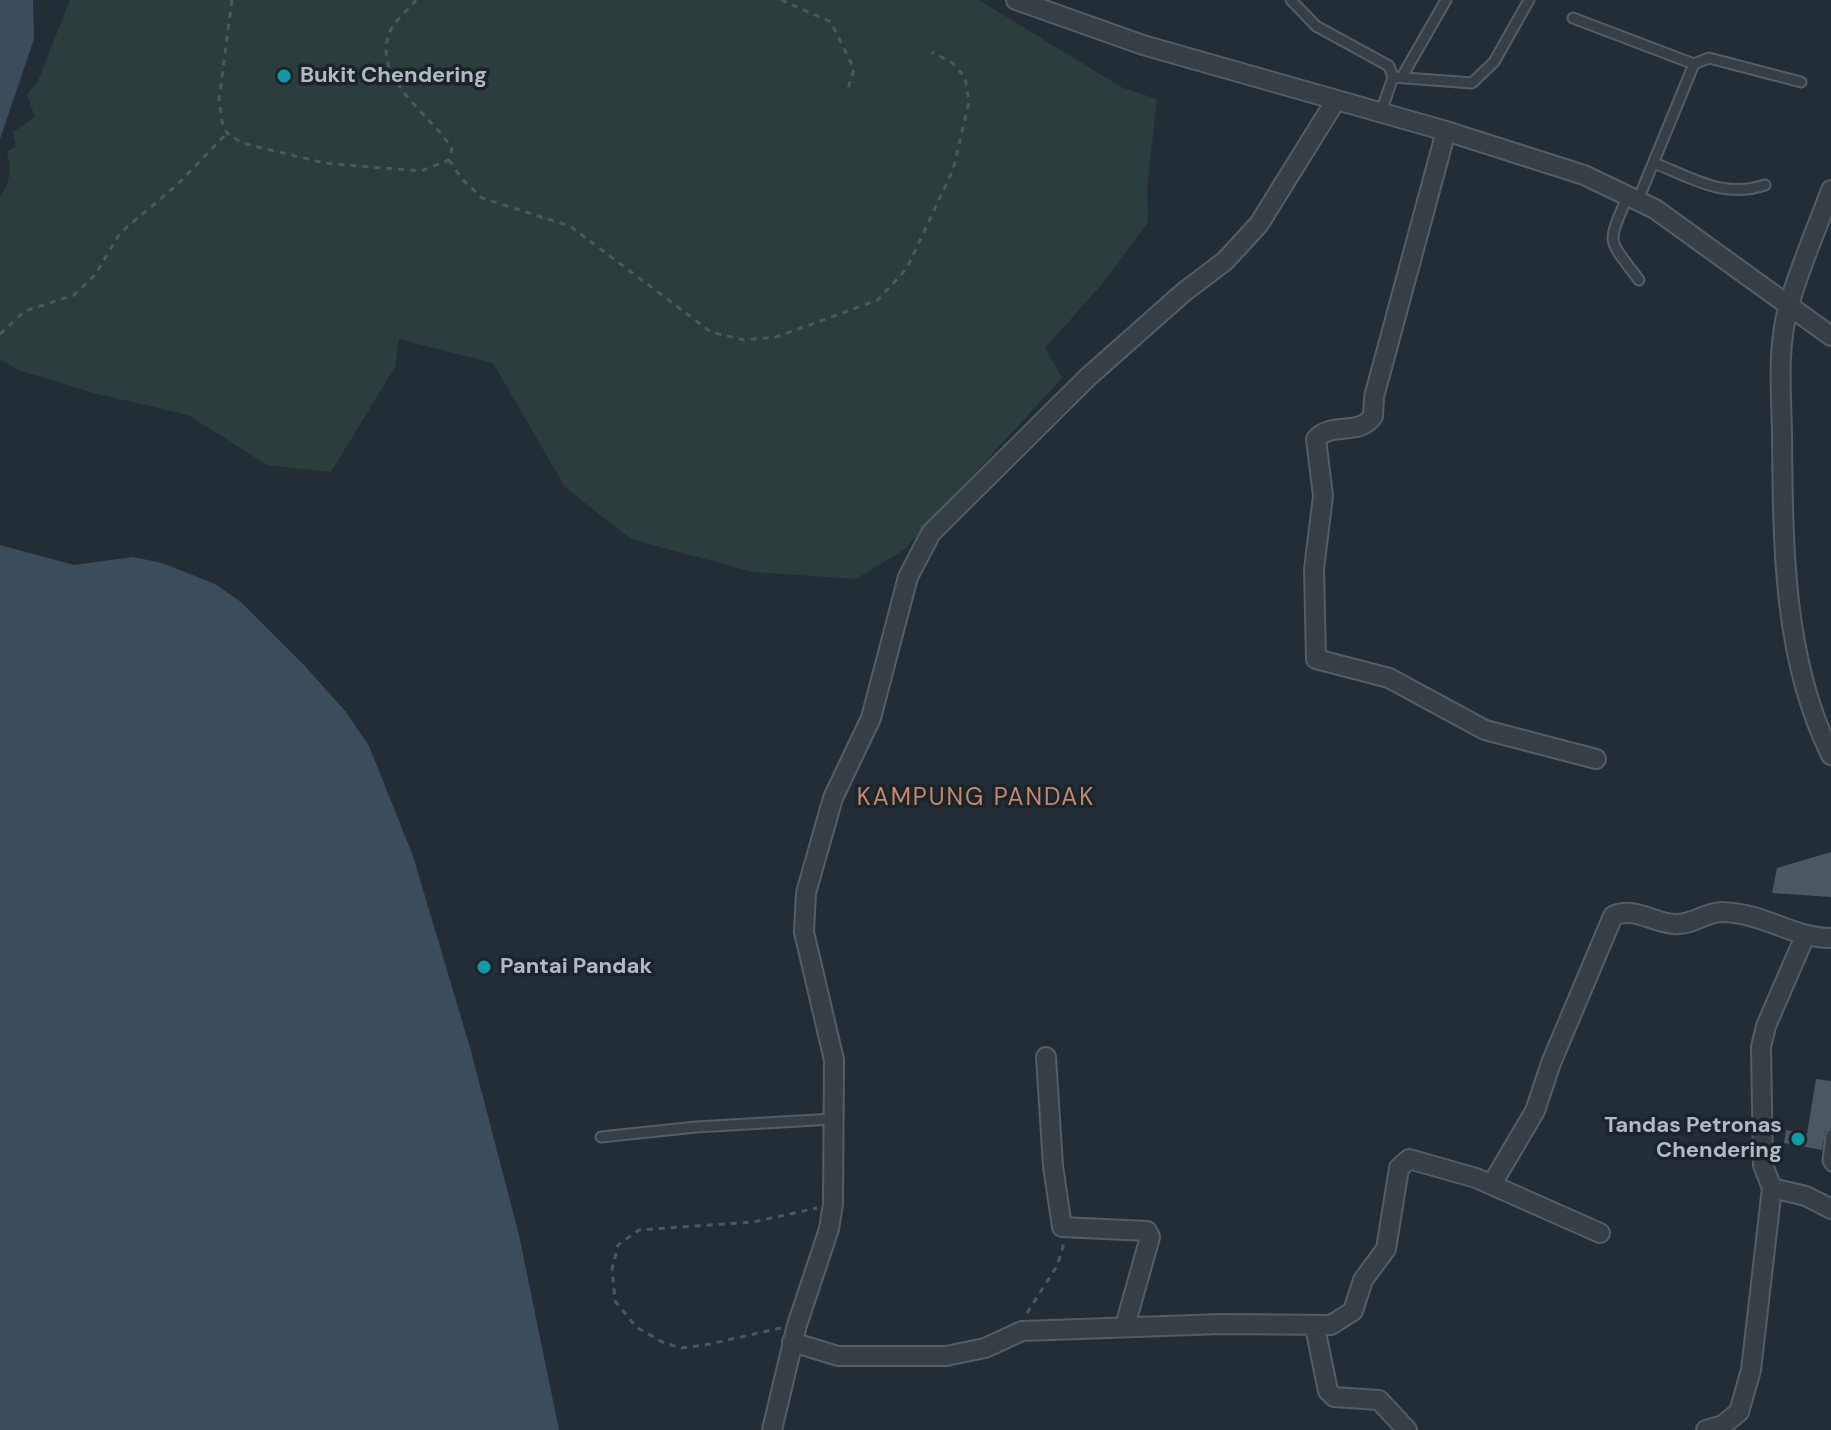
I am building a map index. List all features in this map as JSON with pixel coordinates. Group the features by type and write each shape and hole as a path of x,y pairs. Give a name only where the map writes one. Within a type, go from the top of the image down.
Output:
{"street":[{"path":"1016,0 1143,45 1446,131 1584,175 1633,197 1831,336"},
{"path":"772,1430 795,1334 829,1229 833,1204 834,1060 804,932 806,893 833,798 871,718 915,558 931,533 1088,377 1225,261 1251,233 1336,100"},
{"path":"1446,131 1410,253 1374,397 1373,416 1360,428 1328,430 1316,439 1323,496 1314,569 1316,659 1389,678 1485,730 1596,759"},
{"path":"1831,190 1788,306 1781,357 1782,510 1787,582 1798,664 1820,733 1831,755"},
{"path":"1492,1184 1535,1111 1557,1049 1613,916 1631,912 1682,924 1706,914 1734,913 1761,917 1805,936 1831,938"},
{"path":"1706,1430 1733,1420 1739,1412 1751,1370 1772,1188 1763,1165 1761,1047 1766,1026 1805,936"},
{"path":"1046,1057 1053,1166 1062,1227 1147,1231 1150,1237 1125,1326"},
{"path":"795,1334 838,1356 946,1356 985,1348 1013,1332 1125,1326 1331,1325 1353,1311 1363,1280 1386,1249 1403,1161 1418,1161 1492,1184 1600,1233"},
{"path":"1772,1188 1806,1196 1831,1209"},
{"path":"1315,1327 1328,1391 1334,1397 1379,1400 1407,1430"}],"lane":[{"path":"1381,112 1398,76 1446,0"},
{"path":"1295,2 1316,26 1389,66 1398,76 1472,83 1494,62 1529,0"},
{"path":"1573,18 1694,64 1709,58 1801,82"},
{"path":"1639,280 1612,244 1612,233 1654,163 1694,64"},
{"path":"1654,163 1727,191 1744,192 1765,185"},
{"path":"601,1137 696,1127 833,1119"},
{"path":"1831,1135 1831,1166"}],"path":[{"path":"232,0 219,99 227,133 242,143 324,163 421,171 449,160"},
{"path":"416,0 389,32 386,50 392,72 409,100 452,149 449,160 462,179 482,198 570,226 711,332 744,340 776,337 878,300 907,268 953,170 969,102 965,77 951,62 932,52"},
{"path":"781,0 831,22 854,69 847,92"},
{"path":"0,334 25,311 74,295 95,275 120,233 168,193 227,133"},
{"path":"795,1334 682,1348 664,1343 636,1327 615,1301 612,1269 618,1245 639,1230 753,1222 833,1204"},
{"path":"1013,1332 1057,1266 1064,1247 1062,1227"}],"shaded area":[{"path":"70,0 979,0 1121,87 1157,99 1147,189 1148,222 1102,284 1045,348 1062,378 905,549 856,579 753,572 631,539 565,487 493,363 399,339 395,367 331,472 267,465 188,415 94,393 18,370 0,359 0,197 9,176 7,152 16,146 13,132 35,117 27,95 38,81"}],"water":[{"path":"0,0 33,0 34,39 0,139"},
{"path":"0,545 74,565 133,557 162,563 215,584 241,602 304,665 346,712 369,746 413,856 471,1051 519,1235 559,1430 0,1430"}],"building":[{"path":"1831,852 1831,897 1772,893 1777,868"},
{"path":"1816,1079 1831,1081 1831,1128 1825,1131 1822,1150 1784,1143 1786,1130 1807,1134"}],"place":[{"name":"Bukit Chendering","path":"284,76"},
{"name":"Pantai Pandak","path":"484,967"},
{"name":"Tandas Petronas Chendering","path":"1798,1139"}],"district":[{"name":"KAMPUNG PANDAK","path":"976,799"}]}
